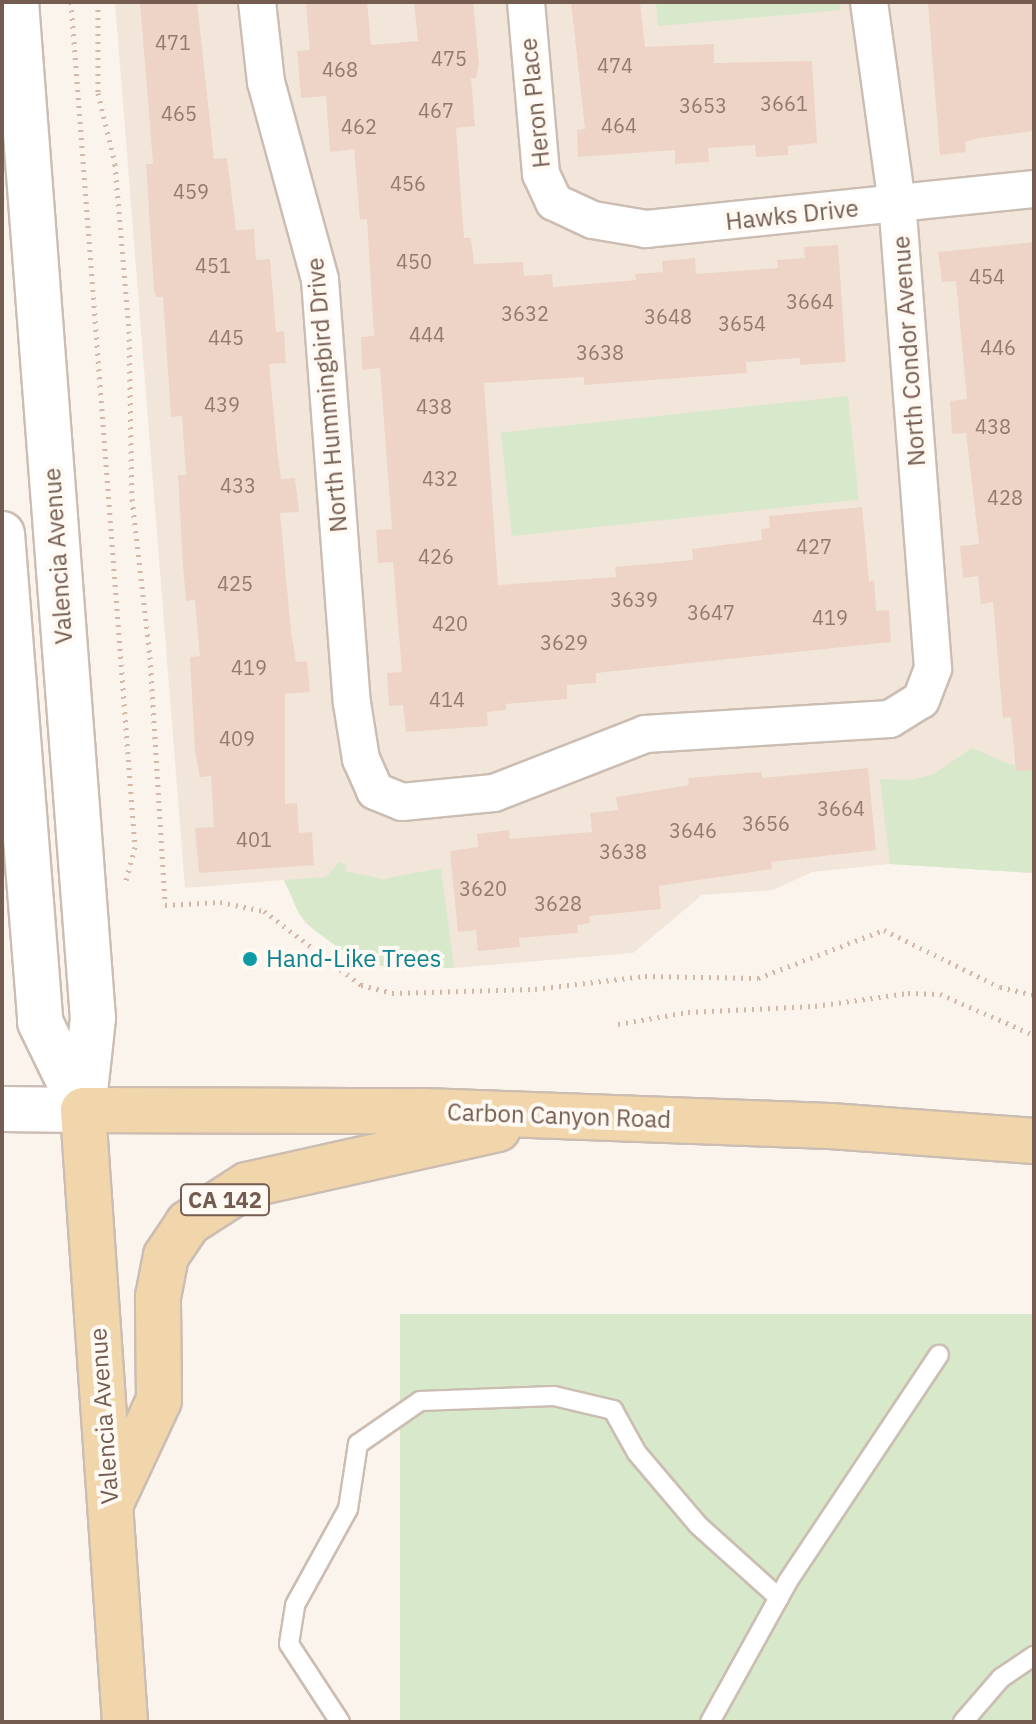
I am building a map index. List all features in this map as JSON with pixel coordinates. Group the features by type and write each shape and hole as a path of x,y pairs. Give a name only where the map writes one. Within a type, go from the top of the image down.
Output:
{"main road":[{"name":"Carbon Canyon Road","path":"83,1110 555,1116 830,1126 1034,1141"},
{"name":"Valencia Avenue","path":"83,1110 125,1722"},
{"name":"CA 142","path":"110,1504 159,1400 158,1297 166,1256 188,1223 247,1185 555,1116"}],"street":[{"name":"Valencia Avenue","path":"16,2 93,1018 83,1110"},
{"name":"North Hummingbird Drive","path":"257,2 266,82 320,280 352,703 361,759 375,791 402,802 494,793 645,734 890,719 921,700"},
{"name":"Heron Place","path":"526,2 541,174 554,202"},
{"name":"North Condor Avenue","path":"869,2 897,204 933,668 921,700"},
{"name":"Hawks Drive","path":"554,202 593,220 646,229 1034,189"},
{"name":"Valencia Avenue","path":"2,534 11,784 40,1022 83,1110"},
{"path":"2,1109 83,1110"}],"lane":[{"path":"710,1722 779,1598 939,1355"},
{"path":"340,1722 289,1644 295,1605 348,1509 358,1444 420,1401 554,1396 613,1410 637,1453 698,1525 779,1598"},
{"path":"963,1722 1001,1678 1034,1656"}],"path":[{"path":"71,2 135,847 125,885"},
{"path":"618,1024 688,1012 815,1006 908,993 940,994 1034,1035"}],"shaded area":[{"path":"115,2 1034,2 1034,873 890,864 812,872 773,890 702,895 633,953 454,968 382,966 350,956 304,922 284,880 185,888"}],"green space":[{"path":"656,2 840,2 841,10 658,26"},
{"path":"848,396 859,499 512,536 501,432"},
{"path":"972,748 1011,765 1034,765 1034,873 890,864 880,779 911,780 934,774"},
{"path":"339,862 347,865 345,871 383,879 441,868 454,968 382,966 350,956 314,930 299,914 284,880 326,877"},
{"path":"400,1314 1034,1314 1034,1722 400,1722"}],"building":[{"path":"140,2 197,2 214,159 227,158 236,230 254,229 256,260 270,259 276,332 284,331 286,363 269,364 277,449 281,479 295,478 299,512 280,513 296,662 307,661 310,692 285,694 285,804 297,803 299,833 312,832 314,865 199,873 195,828 214,827 211,776 200,777 195,751 190,657 200,656 195,600 186,601 183,566 178,475 186,475 182,416 171,417 163,297 156,297 154,289 146,164 153,164"},
{"path":"367,2 371,45 418,41 414,2 473,2 479,64 476,78 471,78 475,126 456,128 464,238 471,238 474,264 523,262 524,276 552,274 553,287 636,280 635,274 663,272 662,261 695,258 696,274 778,268 777,260 805,258 804,247 838,245 846,362 800,365 800,358 746,362 747,373 584,385 584,377 484,383 498,585 616,577 615,567 693,560 692,549 762,540 761,529 770,528 769,516 862,507 869,581 874,580 876,611 889,610 891,642 596,673 596,683 567,685 567,699 506,704 506,710 487,712 488,726 406,732 403,705 389,706 387,673 402,672 393,562 378,563 376,530 392,529 380,368 362,370 361,337 374,336 367,219 360,220 354,149 330,152 326,96 301,98 297,51 310,50 306,4"},
{"path":"571,2 640,2 645,47 714,44 714,63 812,61 817,143 788,146 788,155 756,157 755,145 708,148 709,162 675,164 675,150 578,157 577,130 585,129"},
{"path":"1034,2 1034,131 979,138 965,142 966,152 940,155 928,4"},
{"path":"1034,242 1034,770 1016,771 1011,717 1003,718 993,602 981,604 978,576 963,578 960,546 979,544 966,433 952,434 950,401 967,399 956,281 942,282 938,252"},
{"path":"868,768 876,850 771,862 772,869 659,886 661,909 589,916 590,923 577,925 578,933 519,938 520,947 478,951 476,930 458,932 450,851 478,847 477,834 509,830 510,839 592,832 590,813 618,810 616,797 689,785 688,778 761,772 762,778"}],"place":[{"name":"Hand-Like Trees","path":"250,959"}]}
